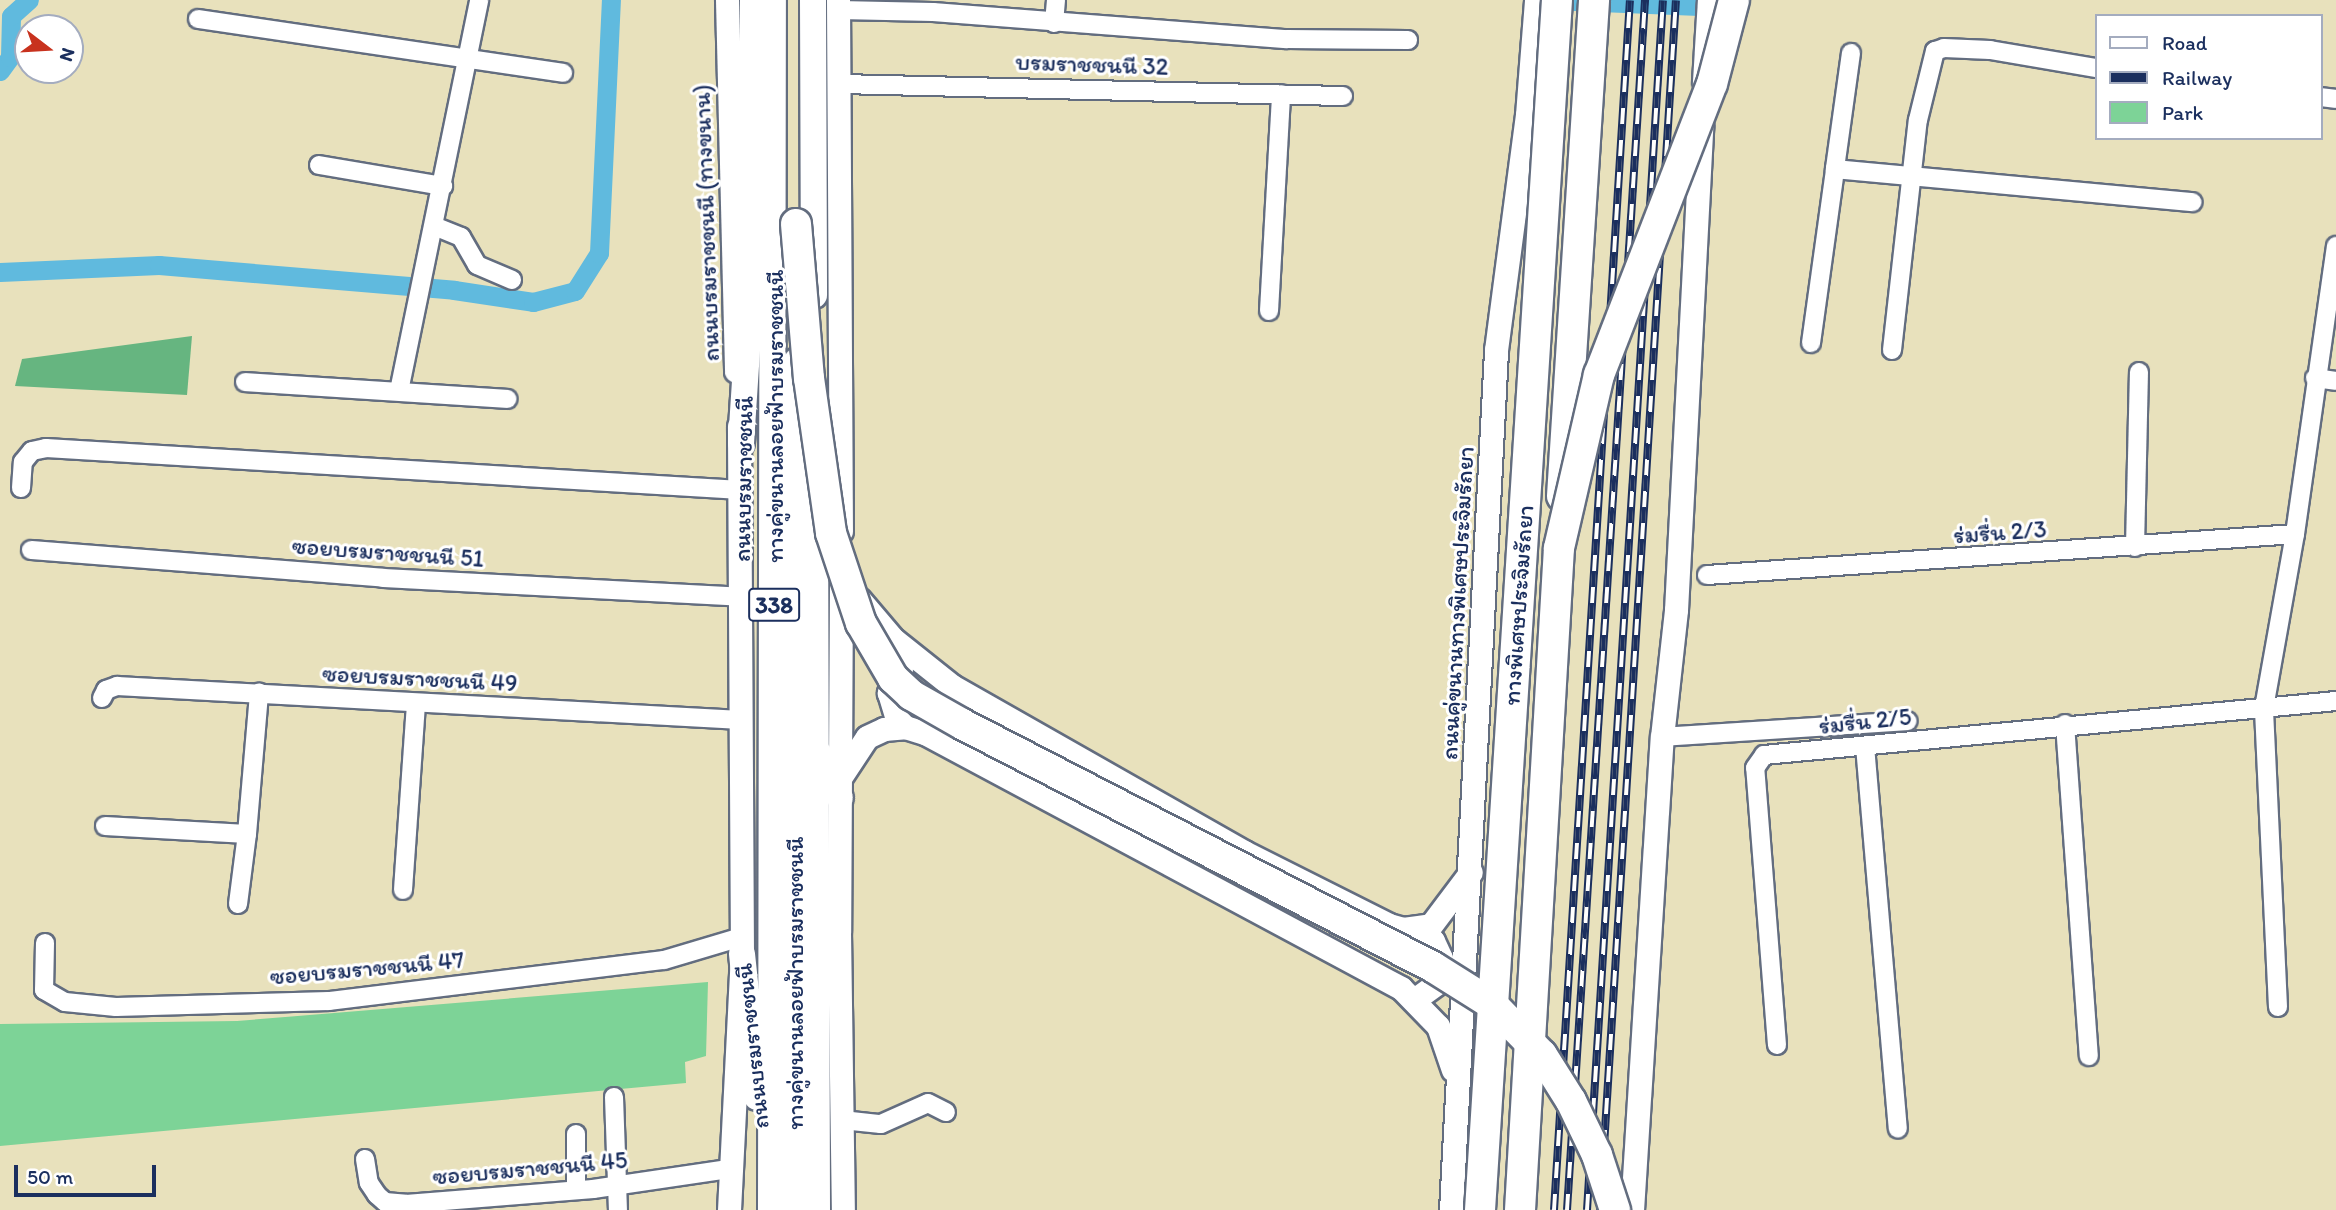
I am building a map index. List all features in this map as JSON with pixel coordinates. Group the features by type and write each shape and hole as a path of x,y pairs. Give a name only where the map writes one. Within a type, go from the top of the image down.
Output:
{"highway":[{"name":"ทางพิเศษประจิมรัถยา","path":"1480,1210 1557,0"},
{"name":"ทางพิเศษประจิมรัถยา","path":"1520,1210 1594,0"},
{"path":"1559,548 1599,375 1712,84 1734,0"},
{"path":"796,224 809,378 831,533 861,623 893,678 911,695 962,724 1433,967 1492,1004 1542,1055 1571,1101 1597,1155 1615,1210"}],"main road":[{"name":"ถนนบรมราชชนนี (ทางขนาน)","path":"727,0 733,291 741,443"},
{"name":"ถนนบรมราชชนนี","path":"753,0 752,273 741,443 742,946 762,1139 762,1210"},
{"name":"ทางคู่ขนานลอยฟ้าบรมราชชนนี","path":"771,1210 774,0"},
{"name":"ทางคู่ขนานลอยฟ้าบรมราชชนนี","path":"794,0 795,1210"},
{"path":"813,0 817,1210"},
{"name":"ถนนคู่ขนานทางพิเศษประจิมรัถยา","path":"1451,1210 1472,869 1478,668 1496,350 1536,0"},
{"path":"1632,1210 1662,737 1676,610 1709,0"},
{"path":"838,5 842,416 843,1210"},
{"path":"841,574 871,616 918,662 1244,852 1389,925 1419,929 1433,942 1441,958 1437,983 1414,1000"},
{"path":"905,727 897,719 889,693 894,674 918,662"},
{"path":"841,788 867,737 884,729 905,727 925,733 1401,988 1438,1026 1458,1087"},
{"path":"817,747 841,788"},
{"path":"1419,929 1443,914 1472,869"},
{"name":"338","path":"729,1210 742,946"}],"street":[{"path":"401,385 479,0"},
{"path":"1054,23 1056,0"},
{"path":"838,5 991,9 1054,23 1287,39 1408,40"},
{"path":"198,19 468,56 562,73"},
{"path":"1892,350 1924,86 1935,51 1944,48 1990,50 2094,68"},
{"path":"1811,343 1851,53"},
{"name":"บรมราชชนนี 32","path":"840,84 1343,96"},
{"path":"1269,311 1280,94"},
{"path":"319,165 443,186"},
{"path":"1835,170 2192,202"},
{"path":"434,228 461,237 477,265 512,280"},
{"path":"2278,1007 2264,708 2295,534 2315,378 2336,246"},
{"path":"2135,547 2139,372"},
{"path":"2315,378 2336,381"},
{"path":"245,382 401,385 507,399"},
{"path":"21,488 23,462 32,451 46,448 741,490"},
{"name":"ร่มรื่น 2/3","path":"1707,575 2295,534"},
{"name":"ซอยบรมราชชนนี 51","path":"31,550 383,578 741,597"},
{"name":"ซอยบรมราชชนนี 49","path":"102,698 106,690 117,686 741,720"},
{"path":"238,904 259,693"},
{"name":"ร่มรื่น 2/5","path":"1777,1045 1755,768 1764,755 2065,724 2336,701"},
{"path":"403,890 416,704"},
{"path":"1662,737 1907,721"},
{"path":"2065,724 2089,1056"},
{"path":"1865,746 1898,1129"},
{"path":"105,826 247,834"},
{"name":"ซอยบรมราชชนนี 47","path":"45,943 44,990 65,1002 116,1007 330,1001 664,960 742,946"},
{"path":"614,1097 618,1210"},
{"path":"842,1120 881,1124 928,1103 946,1112"},
{"path":"576,1134 576,1190"},
{"name":"ซอยบรมราชชนนี 45","path":"365,1159 369,1183 385,1202 618,1186 729,1169"}],"green space":[{"path":"192,336 187,395 15,386 22,359"},
{"path":"708,982 706,1056 685,1062 686,1083 0,1146 0,1024 237,1021"}],"waterway":[{"path":"0,71 10,57 11,16 29,0"},
{"path":"0,272 159,265 454,290 533,302 575,291 599,253 611,0"},
{"path":"1550,0 1724,7"}],"railway":[{"path":"1554,1210 1630,0"},
{"path":"1567,1210 1645,0"},
{"path":"1587,1210 1663,0"},
{"path":"1600,1210 1676,0"}]}
